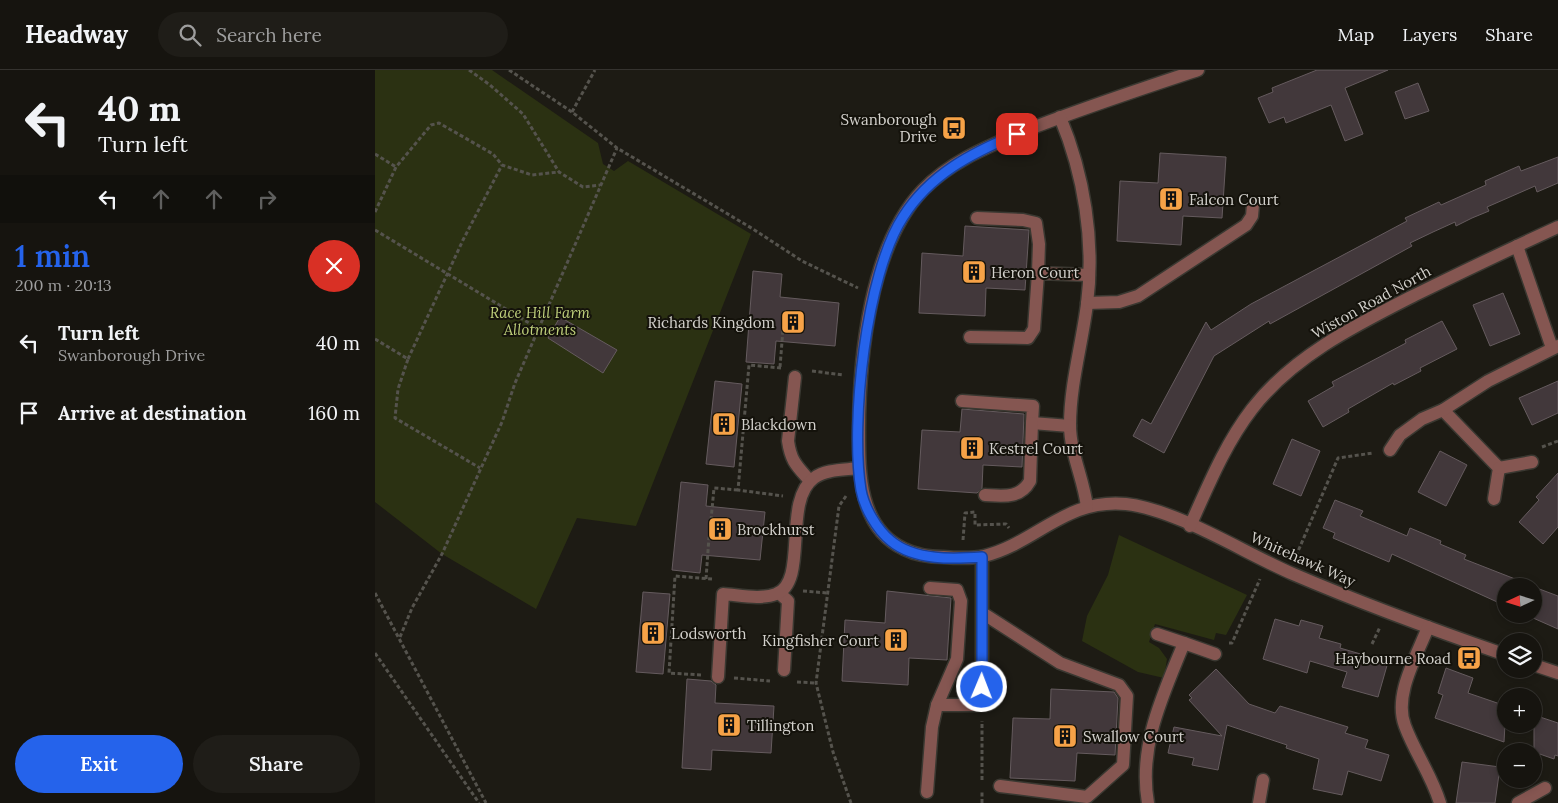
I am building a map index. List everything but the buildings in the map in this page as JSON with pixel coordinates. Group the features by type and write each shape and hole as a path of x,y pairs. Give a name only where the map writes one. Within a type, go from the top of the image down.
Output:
{"street":[{"path":"1060,117 1075,157 1082,190 1089,275 1087,303 1070,426 1087,507 1065,514 1020,542 982,557 935,557 908,551 891,542 876,523 865,502 859,468 861,377 874,292 883,255 903,216 923,191 957,162 1060,117 1198,70"},
{"path":"1087,303 1119,302 1138,296 1246,225 1252,216 1253,205"},
{"path":"971,337 1021,339 1031,336 1034,329 1038,273 1039,244 1036,223 1023,220 977,218"},
{"name":"Wiston Road North","path":"1190,526 1233,435 1252,409 1282,376 1314,351 1368,318 1558,227"},
{"path":"1390,450 1400,435 1422,419 1443,410 1488,381 1555,347 1517,246"},
{"path":"1038,273 1089,275"},
{"path":"795,377 788,441 789,451 792,461 811,481"},
{"path":"962,401 1033,406 1030,481 1027,487 1016,495 985,495"},
{"path":"1443,410 1499,468"},
{"path":"1032,423 1070,426"},
{"path":"1499,468 1532,462"},
{"path":"719,677 723,594 750,596 779,593 791,578 800,498 811,481 822,474 859,468"},
{"path":"1494,499 1499,468"},
{"name":"Whitehawk Way","path":"1087,507 1121,504 1142,506 1269,562 1289,573 1427,627 1497,652"},
{"path":"937,705 982,705 982,557"},
{"path":"927,792 932,727 937,705 957,659 961,602 957,590 930,588"},
{"path":"779,593 788,601 787,676"},
{"path":"983,614 1060,663 1119,685 1127,696 1123,765 1087,797 999,786"},
{"path":"1427,627 1406,684 1402,713 1405,725 1432,778 1440,803"},
{"path":"1157,634 1215,654"},
{"path":"1148,803 1148,743 1154,718 1183,643"},
{"path":"1542,668 1558,673"},
{"path":"1259,803 1263,780"},
{"path":"1518,803 1545,788"}],"path":[{"path":"469,70 490,85 523,114 559,172 583,187 601,185"},
{"path":"509,70 572,112 617,148 753,229 802,261 860,289 874,292"},
{"path":"572,112 595,70"},
{"path":"375,212 396,167 431,125 439,123 493,154 502,165 532,176 559,172"},
{"path":"400,637 412,608 442,554 501,422 515,383 617,148"},
{"path":"375,154 396,167"},
{"path":"480,468 395,418 397,389 408,359 463,240 502,165"},
{"path":"375,230 539,329"},
{"path":"780,368 783,329"},
{"path":"375,339 408,359"},
{"path":"1289,573 1338,458 1390,450"},
{"path":"851,803 833,752 816,684 839,506 859,468"},
{"path":"711,520 713,488 739,490"},
{"path":"964,529 965,513 975,512 975,525 1005,524 1020,542"},
{"path":"706,579 709,537"},
{"path":"1215,654 1223,642 1232,643 1253,592 1269,562"},
{"path":"715,580 675,576 669,673 771,681"},
{"path":"375,593 400,637 486,803"},
{"path":"375,653 479,803"},
{"path":"787,676 816,684"},
{"path":"982,705 982,803"}],"green space":[{"name":"Race Hill Farm Allotments","path":"375,70 492,70 598,143 603,164 614,171 628,161 751,234 636,526 577,518 536,609 442,554 375,502"},
{"path":"1119,535 1247,595 1226,635 1216,633 1214,640 1155,624 1149,642 1159,648 1167,659 1164,678 1138,672 1082,641 1087,616 1108,575"}],"place":[{"name":"Swanborough Drive","path":"954,128"},
{"name":"Falcon Court","path":"1171,199"},
{"name":"Heron Court","path":"974,272"},
{"name":"Richards Kingdom","path":"793,322"},
{"name":"Blackdown","path":"724,424"},
{"name":"Kestrel Court","path":"972,448"},
{"name":"Brockhurst","path":"720,529"},
{"name":"Lodsworth","path":"653,633"},
{"name":"Kingfisher Court","path":"896,640"},
{"name":"Haybourne Road","path":"1469,658"},
{"name":"Tillington","path":"729,725"},
{"name":"Swallow Court","path":"1065,736"}],"route":[{"path":"982,687 982,557 935,557 908,551 891,542 876,523 861,491 859,468 861,377 874,292 883,255 903,216 923,191 957,162 1017,134"}]}
